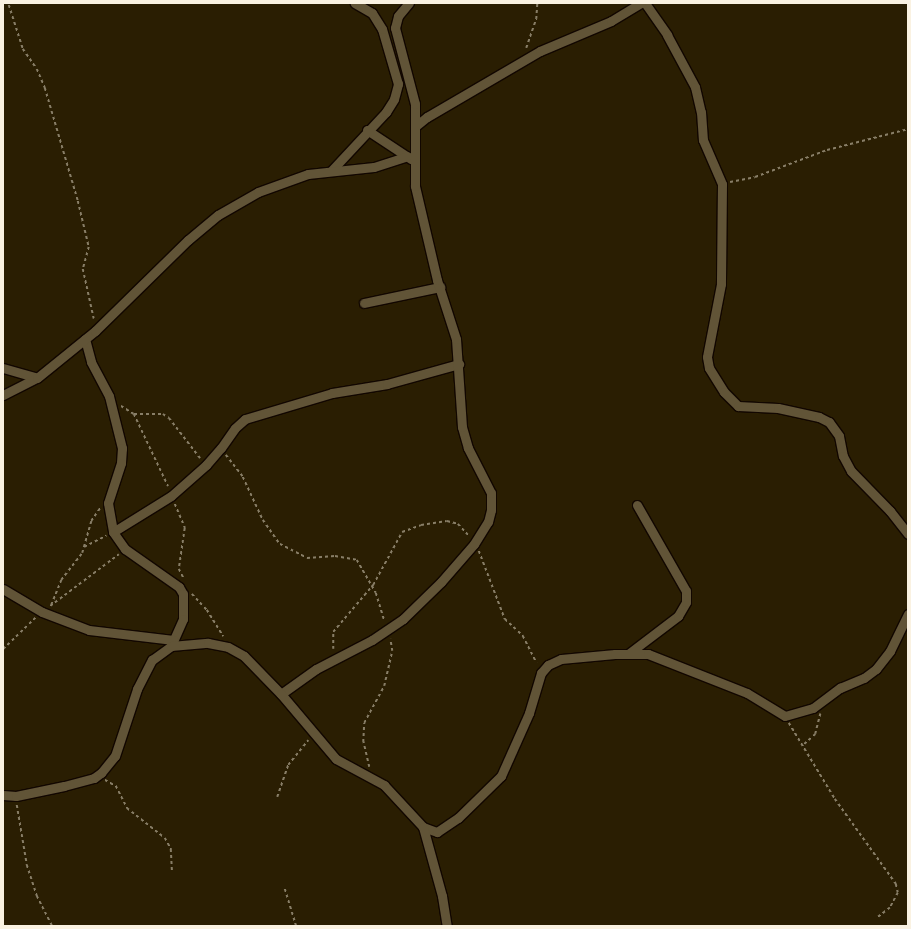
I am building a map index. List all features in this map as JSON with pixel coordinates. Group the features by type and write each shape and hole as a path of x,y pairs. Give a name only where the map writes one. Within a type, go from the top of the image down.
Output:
{"street":[{"path":"355,3 372,13"},
{"path":"331,171 367,130 386,112 394,99 398,84 382,29 372,13 369,3"},
{"path":"281,694 335,657 387,630 437,587 474,544 488,522 491,493 468,448 462,428 459,364 456,339 422,221 410,158 417,125 411,83 395,37 398,16 409,3"},
{"path":"417,125 427,117 521,61 611,22 641,3"},
{"path":"645,3 667,35 695,87 701,112 703,140 722,184 722,284 707,357 709,368 724,392 738,406 778,408 819,417 829,422 839,436 843,456 851,471 890,511 908,534"},
{"path":"367,130 410,158"},
{"path":"3,395 38,378 95,331 188,240 218,215 258,192 285,180 331,171 374,167 410,158"},
{"path":"364,303 440,287"},
{"path":"3,795 16,796 94,778 115,756 145,670 152,660 172,643 183,619 183,594 179,587 125,549 113,532 108,503 121,463 122,448 109,396 91,362 85,339"},
{"path":"113,532 171,496 206,465 221,448 235,428 245,419 263,412 332,393 387,384 459,364"},
{"path":"3,368 38,378"},
{"path":"628,654 678,616 686,602 686,591 638,505"},
{"path":"3,589 42,612 89,630 172,643 197,642 228,647 244,656 281,694 308,728 336,759 368,774 389,790 423,827 429,831 440,831"},
{"path":"427,846 440,831 458,818 501,776 529,713 542,673 548,665 561,659 648,654 747,693 786,716 813,708 840,688 864,678 882,663 908,614"},
{"path":"423,827 442,896 447,926"}],"path":[{"path":"521,61 536,19 537,3"},
{"path":"9,5 23,49 38,69 45,88 78,201 89,247 83,269 95,331"},
{"path":"722,184 756,177 826,150 908,129"},
{"path":"109,396 134,414 156,456 185,528 179,569 185,581"},
{"path":"134,414 163,414 169,418 206,465"},
{"path":"221,448 242,477 263,520 280,544 307,558 336,556 357,560 373,585 392,651 384,686 364,723 363,742 368,774"},
{"path":"50,606 61,580 84,547 91,521 100,508 108,503"},
{"path":"335,657 332,641 333,632 373,585 402,532 421,525 447,521 458,524 474,544 489,572 505,619 529,643 542,673"},
{"path":"84,547 113,532"},
{"path":"3,650 42,612 125,549"},
{"path":"190,592 208,610 228,647"},
{"path":"804,744 815,734 822,702"},
{"path":"786,716 804,744 835,799 896,884 898,893 890,908 876,918"},
{"path":"277,797 288,765 306,746 308,728"},
{"path":"94,778 103,779 116,786 127,808 165,838 171,849 172,871"},
{"path":"16,796 27,865 37,896 52,926"},
{"path":"285,890 296,926"}]}
